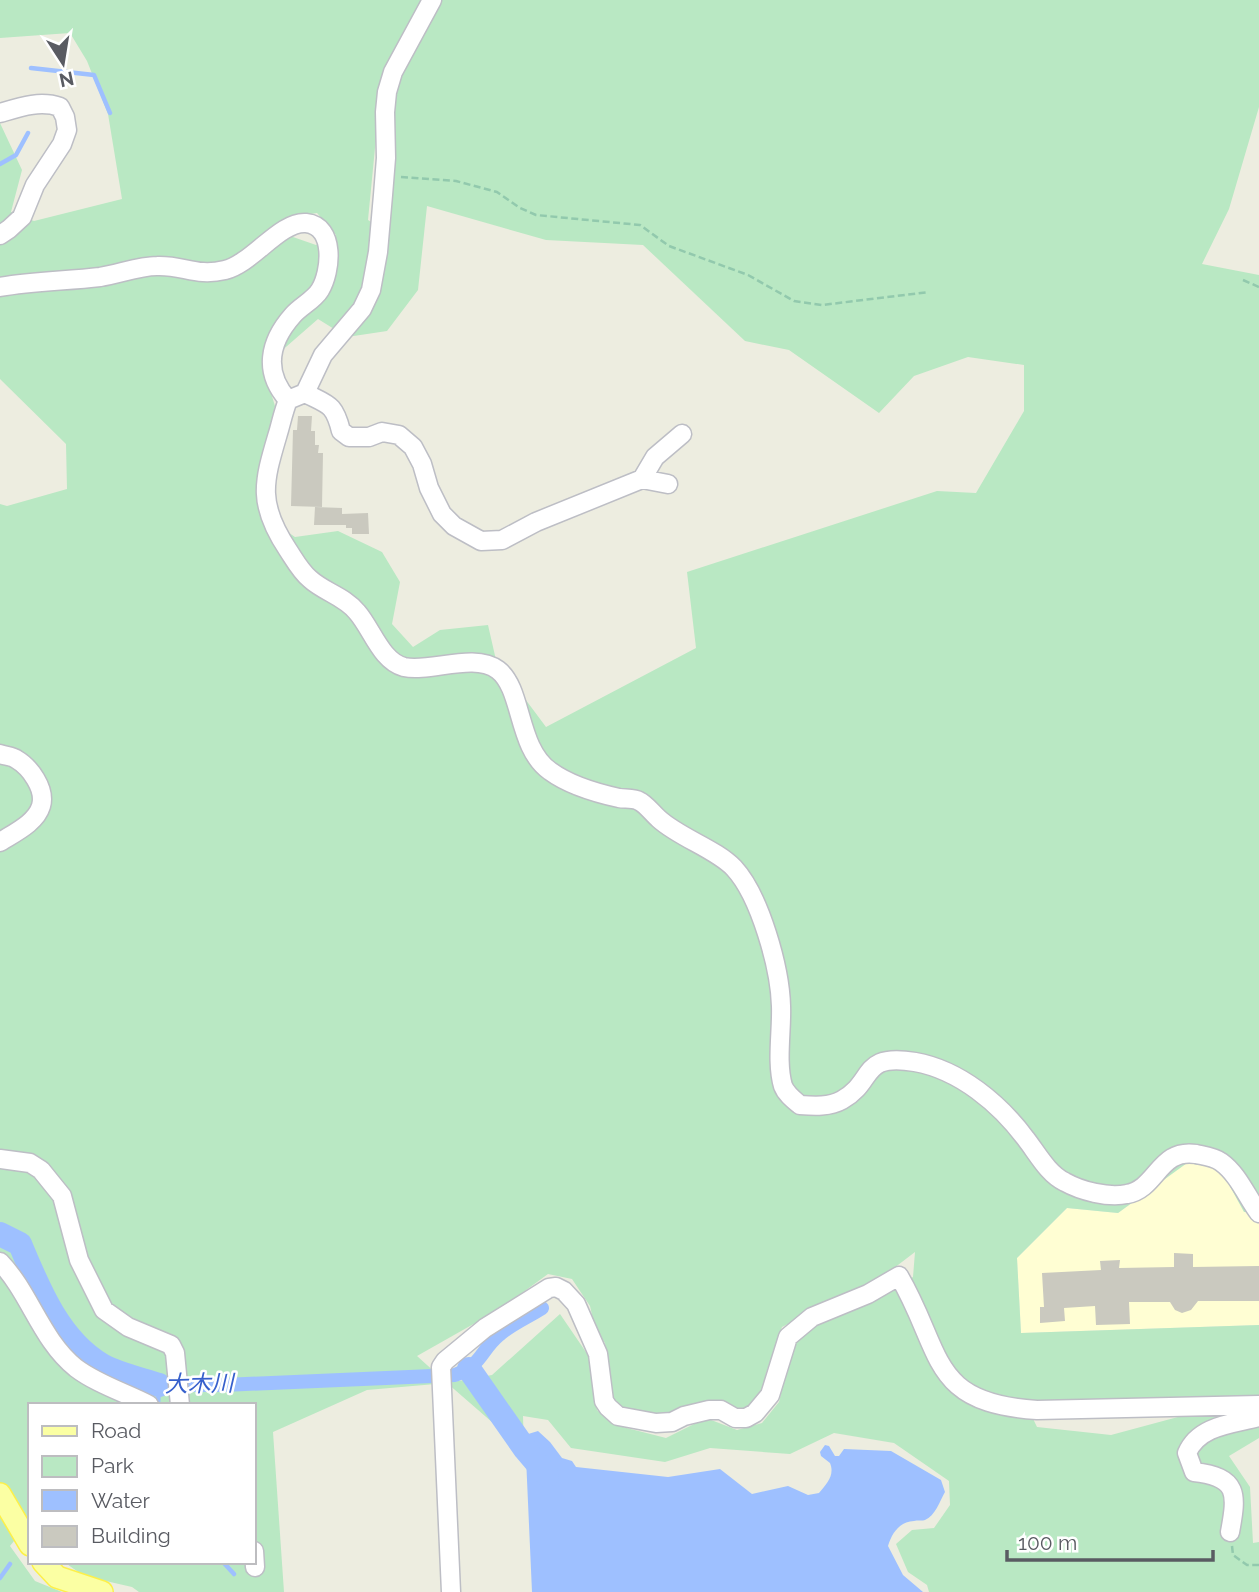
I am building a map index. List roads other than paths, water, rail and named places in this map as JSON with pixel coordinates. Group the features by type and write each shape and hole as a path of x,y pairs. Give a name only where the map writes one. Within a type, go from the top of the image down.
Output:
{"main road":[{"path":"0,1494 28,1542"},
{"path":"45,1564 57,1577 102,1592"}],"street":[{"path":"432,0 393,72 387,92 384,112 385,176 378,251 370,290 362,309 323,355 297,396 270,454 266,502 274,529 308,578 356,610 386,656 401,666 419,669 444,664 479,664 497,668 509,683 523,728 535,754 548,770 590,790 639,801 674,832 733,868 754,901 768,938 781,1003 783,1087 800,1105 820,1106 840,1102 854,1091 875,1064 886,1061 918,1063 951,1075 984,1094 1014,1123 1051,1172 1062,1181 1080,1189 1128,1195 1141,1187 1171,1157 1185,1152 1220,1160 1233,1172 1259,1213"},
{"path":"0,113 36,104 50,104 60,107 67,130 62,144 35,184 22,217 0,235"},
{"path":"0,287 122,274 153,266 171,266 198,273 217,272 236,268 283,231 306,223 316,226 328,244 328,272 319,292 294,314 280,331 272,352 273,372 278,388 297,396 331,404 341,431 349,437 369,437 382,432 398,435 413,447 442,514 454,526 481,541 502,540 536,522 642,479 668,484"},
{"path":"642,479 654,457 682,434"},
{"path":"0,754 16,759 28,770 38,783 41,793 41,805 29,823 0,842"},
{"path":"0,1159 30,1163 41,1170 62,1196 79,1261 104,1310 128,1327 171,1345 175,1353 180,1403"},
{"path":"0,1262 12,1274 33,1314 56,1347 76,1368 146,1403"},
{"path":"451,1592 442,1376 445,1361 485,1328 542,1292 556,1287 564,1291 576,1304 598,1354 604,1401 618,1416 636,1420 672,1422 709,1410 720,1410 735,1418 746,1418 755,1413 770,1395 788,1337 812,1317 868,1294 899,1276 941,1367 953,1382 968,1394 985,1402 1008,1408 1037,1410 1259,1405"},
{"path":"1230,1532 1235,1503 1233,1488 1224,1479 1194,1472 1187,1453 1191,1443 1203,1432 1259,1417"}],"water":[{"path":"538,1431 562,1458 572,1461 576,1467 668,1477 720,1469 752,1494 788,1486 808,1495 819,1493 832,1471 830,1463 821,1456 820,1452 825,1445 829,1446 835,1456 839,1456 844,1449 891,1451 941,1480 945,1492 932,1515 925,1520 900,1526 888,1546 903,1575 923,1592 532,1592 525,1435"}],"waterway":[{"path":"31,68 94,75 110,113"},
{"path":"0,164 16,155 28,133"},
{"name":"大木川","path":"0,1234 20,1244 52,1311 74,1342 102,1365 159,1385"},
{"name":"大木川","path":"159,1385 224,1385 455,1375 476,1362 504,1331 542,1308"},
{"name":"大木川","path":"469,1369 525,1449 547,1475"},
{"path":"158,1403 159,1385"},
{"path":"0,1578 10,1564"},
{"path":"225,1564 234,1574"}]}
